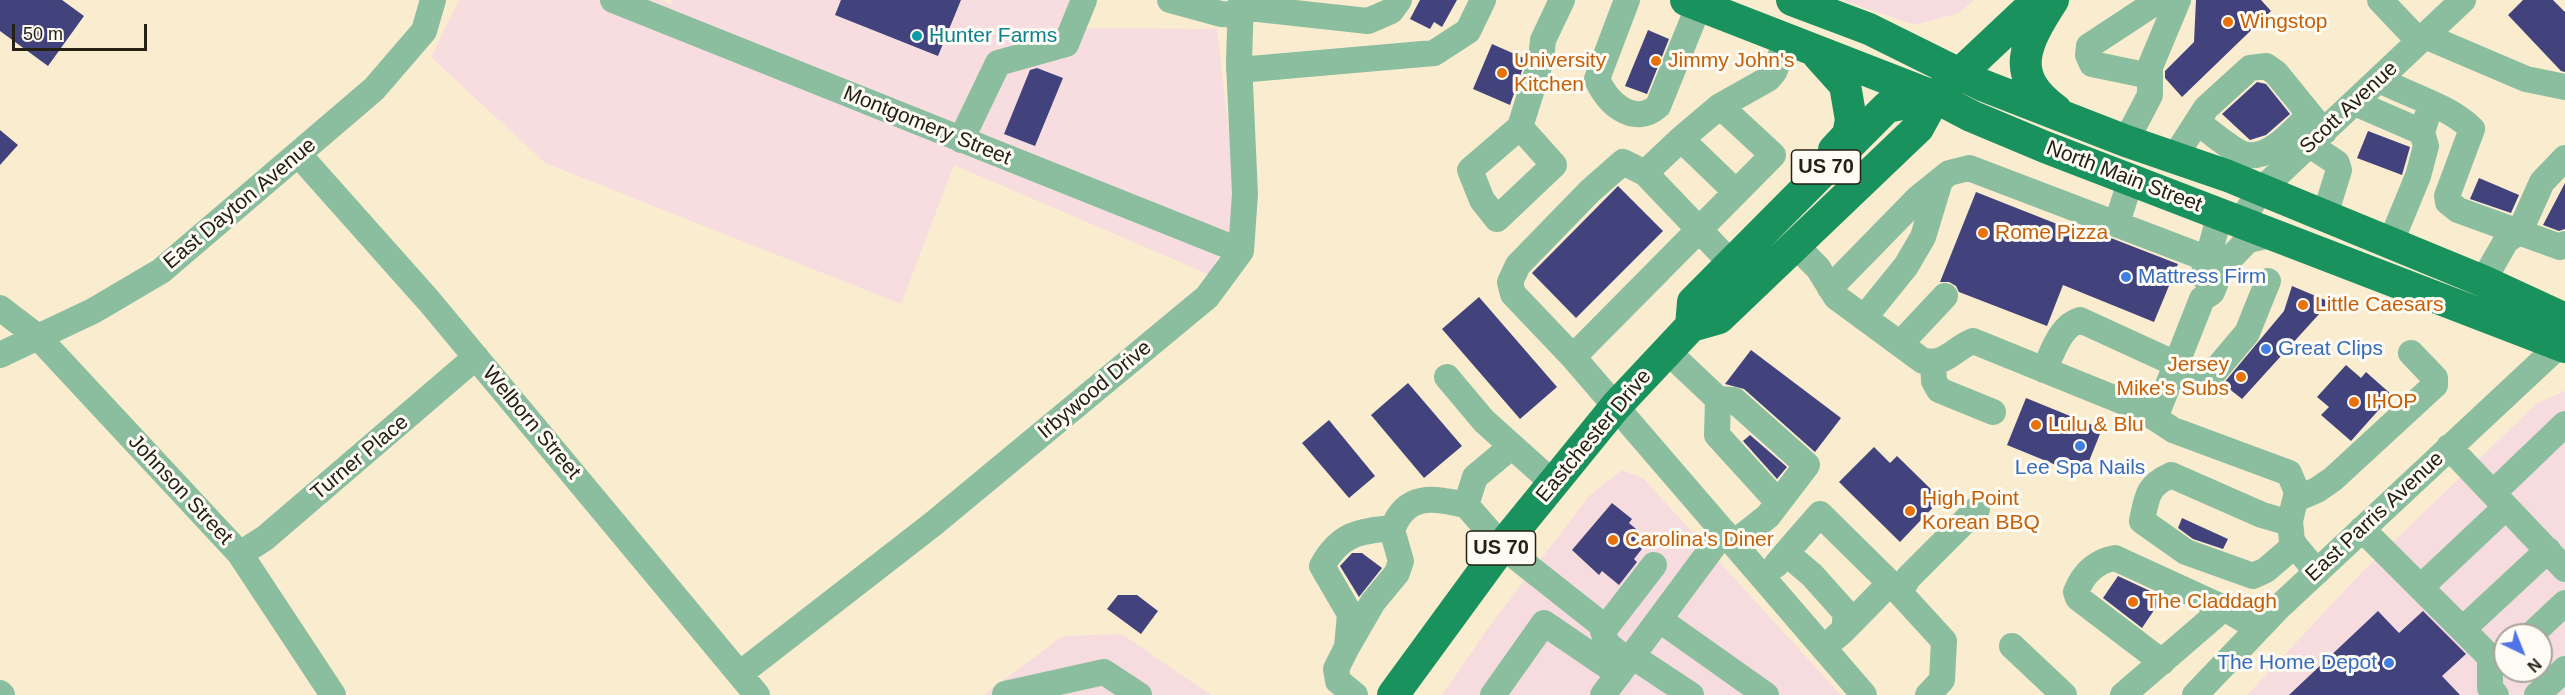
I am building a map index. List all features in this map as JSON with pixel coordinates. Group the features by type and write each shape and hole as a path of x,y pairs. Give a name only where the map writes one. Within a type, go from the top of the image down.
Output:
{"main road":[{"name":"North Main Street","path":"1792,0 1869,29 1982,85 2261,190 2324,218 2483,281 2564,338"},
{"name":"US 70","path":"1935,97 2038,0"},
{"path":"2053,0 2026,46 2024,68 2034,89 2049,105 2064,116"},
{"name":"North Main Street","path":"1693,2 1935,97 1992,125 2271,235 2564,338"},
{"path":"1800,45 1845,85 1851,120 1848,135 1808,174 1805,187"},
{"name":"Eastchester Drive","path":"1691,326 1694,302 1805,187 1887,107 1935,97"},
{"name":"Eastchester Drive","path":"1393,695 1502,546 1616,406 1691,326 1719,318 1918,128 1935,97"}],"street":[{"name":"East Dayton Avenue","path":"0,355 93,311 161,271 374,89 424,31 433,0"},
{"name":"Montgomery Street","path":"613,0 1241,251"},
{"path":"961,140 998,63 1066,45 1084,0"},
{"path":"1170,0 1196,4 1221,14 1240,7 1368,21 1391,11 1399,0"},
{"path":"1239,70 1434,53 1468,31 1484,0"},
{"path":"1520,127 1541,60 1543,40 1562,0"},
{"path":"1627,0 1597,79 1602,91 1612,103 1622,111 1638,115 1651,112 1658,106 1693,2"},
{"path":"2150,76 2092,64 2088,54 2089,46 2100,37 2159,0"},
{"path":"2126,141 2150,95 2150,67 2178,0"},
{"path":"2380,0 2422,39 2526,79 2565,87"},
{"name":"Scott Avenue","path":"2202,299 2199,288 2208,259 2230,218 2261,190 2314,130 2355,103 2463,0"},
{"path":"1240,7 1239,70 1245,194 1241,251"},
{"path":"1645,173 1681,138 1720,106 1768,79 1800,45"},
{"path":"2174,158 2206,108 2250,68 2266,66 2276,73 2337,163 2339,170 2324,218"},
{"path":"2380,80 2406,94 2443,109 2472,129 2446,196 2448,202 2458,210 2560,247 2565,244"},
{"path":"2355,103 2422,132"},
{"path":"2390,244 2418,176 2426,146 2422,132 2431,104"},
{"path":"1573,357 1773,155 1720,106"},
{"path":"2197,122 2246,155 2259,154 2314,130"},
{"path":"1681,138 1736,192"},
{"name":"Welborn Street","path":"299,155 476,357 757,695"},
{"path":"2483,281 2506,240 2520,231 2542,182 2565,158"},
{"path":"1731,263 1645,173 1623,162 1590,191 1518,265 1510,282 1513,294 1616,406 1864,695"},
{"path":"1830,288 1918,198 1949,173 1970,168 2208,259"},
{"path":"2117,223 2131,179"},
{"path":"1864,318 1906,266 1923,237 1940,181"},
{"path":"2156,418 2202,299 2212,292 2222,267 2248,240 2271,235"},
{"path":"1795,245 1818,268 1836,297 1923,361 1934,363 1943,360 1973,341 2141,409 2173,430 2289,473 2297,492 2294,522 2317,572"},
{"name":"Irbywood Drive","path":"741,673 933,524 1207,297 1241,251"},
{"path":"2044,370 2060,337 2071,322 2080,320 2200,380 2209,378 2247,333 2268,280"},
{"path":"1900,344 1945,296"},
{"name":"Johnson Street","path":"0,308 39,337 240,554 333,695"},
{"name":"East Parris Avenue","path":"2195,695 2258,628 2564,338"},
{"path":"1616,679 1660,620 1729,538 1773,509 1807,465 1667,351"},
{"path":"2294,522 2262,515 2171,475 2158,481 2147,494 2142,521 2186,552 2253,576 2266,570 2294,522 2317,490 2333,479 2434,385 2435,378 2411,353"},
{"name":"Turner Place","path":"240,554 274,530 476,357"},
{"path":"1934,363 1934,381 1939,390 1993,412"},
{"path":"1447,377 1484,421 1553,483"},
{"path":"1726,400 1717,435 1773,509"},
{"path":"2421,587 2565,424"},
{"path":"1466,505 1475,477 1512,446"},
{"path":"2449,447 2565,568"},
{"path":"1355,695 1338,681 1336,669 1373,602 1397,573 1401,561 1393,539 1396,518 1414,502 1436,499 1466,505 1502,546 1602,625 1616,679"},
{"path":"1823,648 1908,578 1977,509"},
{"path":"1764,579 1820,514 1895,588 1944,641 1942,680 1928,695"},
{"path":"1347,647 1350,614 1322,566 1330,552 1346,538 1361,530 1393,528"},
{"path":"2362,529 2490,657 2493,665"},
{"path":"2463,629 2548,550"},
{"path":"1786,553 1812,575 1846,613 1844,630"},
{"path":"2162,662 2078,598 2076,592 2079,584 2092,568 2103,560 2115,558 2224,608 2258,628"},
{"path":"1603,631 1654,565"},
{"path":"2544,623 2565,603"},
{"path":"2123,695 2224,608"},
{"path":"1660,620 1766,695"},
{"path":"1493,695 1544,622 1616,679 1690,695"},
{"path":"2012,646 2064,695"},
{"path":"2537,695 2565,669"},
{"path":"1005,693 1104,672 1139,695"}],"shaded area":[{"path":"459,0 661,0 671,4 673,0 1093,0 1083,28 1217,29 1238,210 1210,275 954,165 901,304 545,163 431,57"},
{"path":"1841,0 1974,0 1959,13 1915,25"},
{"path":"2565,391 2565,695 2247,695 2360,574 2537,403"},
{"path":"1622,470 1643,478 1841,695 1442,695 1489,627 1589,496"},
{"path":"1122,634 1211,695 983,695 1063,636"}],"building":[{"path":"0,0 62,0 84,16 48,66 0,31"},
{"name":"Hunter Farms","path":"841,0 961,0 938,56 835,15"},
{"path":"1420,0 1457,0 1442,27 1434,22 1430,29 1410,19"},
{"path":"2196,0 2261,0 2271,11 2182,97 2165,78 2165,71 2194,42"},
{"path":"2523,0 2553,0 2565,12 2565,72 2561,71 2508,15"},
{"path":"1648,30 1669,39 1647,94 1625,86"},
{"path":"1492,44 1526,59 1510,105 1473,89"},
{"path":"1037,68 1063,78 1035,146 1004,134 1030,70"},
{"path":"2257,82 2266,84 2290,114 2266,135 2250,140 2222,114"},
{"path":"0,130 18,145 0,165"},
{"path":"2368,131 2410,147 2402,175 2357,158"},
{"path":"2479,178 2519,195 2511,213 2470,199"},
{"path":"2565,183 2565,229 2559,231 2543,225"},
{"path":"1618,186 1663,231 1576,318 1532,273"},
{"path":"1976,192 2095,239 2098,233 2178,264 2154,322 2063,285 2047,326 1959,292 1956,286 1949,282 1940,282"},
{"path":"2292,286 2330,302 2242,399 2223,384 2284,311"},
{"path":"1479,297 1557,387 1520,419 1442,329"},
{"path":"1751,350 1841,418 1815,452 1744,389 1725,384"},
{"name":"IHOP","path":"2346,365 2361,378 2366,372 2392,395 2351,441 2321,415 2329,407 2317,397"},
{"path":"1408,383 1462,446 1424,478 1371,415"},
{"path":"2026,398 2102,429 2083,476 2007,445"},
{"path":"1329,420 1375,476 1349,498 1302,443"},
{"path":"1750,435 1787,467 1777,479 1743,441"},
{"path":"1874,447 1890,463 1897,456 1941,499 1900,542 1839,482"},
{"path":"1612,503 1632,519 1629,523 1649,540 1634,559 1637,562 1619,585 1602,571 1599,575 1572,550"},
{"path":"2182,518 2228,539 2223,549 2193,539 2178,528"},
{"path":"1352,553 1362,553 1382,568 1359,597 1340,566"},
{"path":"2118,576 2163,597 2142,628 2103,598"},
{"path":"1118,595 1137,595 1158,611 1141,634 1107,609"},
{"name":"The Home Depot","path":"2378,611 2399,633 2423,611 2466,654 2442,676 2460,695 2289,695"}],"place":[{"name":"Wingstop","path":"2228,22"},
{"name":"Hunter Farms","path":"917,36"},
{"name":"Jimmy John's","path":"1656,61"},
{"name":"University Kitchen","path":"1502,73"},
{"name":"Rome Pizza","path":"1983,233"},
{"name":"Mattress Firm","path":"2126,277"},
{"name":"Little Caesars","path":"2303,305"},
{"name":"Great Clips","path":"2266,349"},
{"name":"Jersey Mike's Subs","path":"2241,377"},
{"name":"IHOP","path":"2354,402"},
{"name":"Lulu & Blu","path":"2036,425"},
{"name":"Lee Spa Nails","path":"2080,446"},
{"name":"High Point Korean BBQ","path":"1910,511"},
{"name":"Carolina's Diner","path":"1613,540"},
{"name":"The Claddagh","path":"2133,602"},
{"name":"The Home Depot","path":"2389,663"}]}
